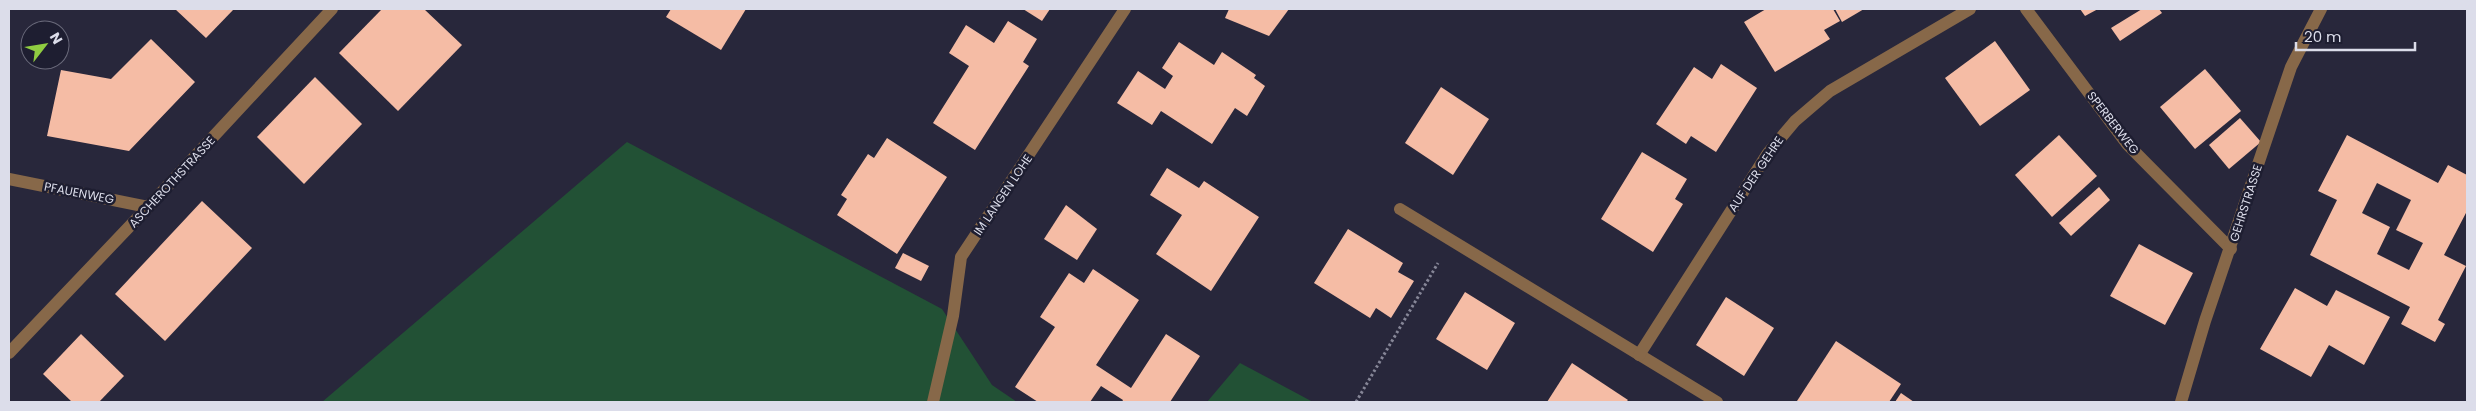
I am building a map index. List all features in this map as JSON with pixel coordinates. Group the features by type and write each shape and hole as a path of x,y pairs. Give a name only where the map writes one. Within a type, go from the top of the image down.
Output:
{"street":[{"name":"ASCHEROTHSTRASSE","path":"9,353 148,208 332,9"},
{"name":"IM LANGEN LOHE","path":"933,402 953,316 962,257 1126,9"},
{"name":"AUF DER GEHRE","path":"1639,355 1768,153 1795,121 1830,91 1970,9"},
{"name":"SPERBERWEG","path":"2026,9 2127,144 2231,249"},
{"name":"GEHRSTRASSE","path":"2181,402 2205,320 2231,249 2291,67 2321,9"},
{"name":"PFAUENWEG","path":"9,179 148,208"},
{"path":"1400,209 1717,402"}],"path":[{"path":"1356,402 1450,241"}],"green space":[{"path":"627,142 942,309 992,385 1017,402 322,402"},
{"path":"1240,363 1313,402 1207,402"}],"building":[{"path":"175,9 234,9 206,38"},
{"path":"382,9 424,9 462,45 398,111 339,53"},
{"path":"671,9 746,9 721,50 666,17"},
{"path":"1023,9 1050,9 1042,21"},
{"path":"1229,9 1289,9 1269,36 1225,18"},
{"path":"1766,9 1833,9 1840,21 1824,30 1830,39 1775,72 1744,22"},
{"path":"1835,9 1864,9 1842,22"},
{"path":"2080,9 2098,9 2085,16"},
{"path":"2142,9 2159,9 2162,13 2120,41 2111,28"},
{"path":"1008,21 1037,39 1023,62 1029,66 975,150 933,123 969,66 949,53 966,25 994,43"},
{"path":"151,39 195,82 129,151 47,136 61,70 111,79"},
{"path":"1995,41 2030,90 1980,126 1945,78"},
{"path":"1179,42 1214,65 1222,52 1256,75 1254,78 1265,86 1247,116 1235,108 1212,144 1161,111 1152,125 1117,103 1138,71 1165,89 1173,76 1162,68"},
{"path":"1721,64 1757,88 1716,152 1691,136 1686,144 1656,124 1694,67 1712,79"},
{"path":"2205,69 2241,111 2195,149 2160,107"},
{"path":"315,77 362,124 304,184 257,137"},
{"path":"1441,87 1489,119 1453,175 1405,143"},
{"path":"2240,118 2261,142 2229,169 2209,145"},
{"path":"2059,135 2097,176 2052,217 2015,175"},
{"path":"2347,135 2438,183 2448,165 2467,175 2467,211 2444,255 2466,266 2438,320 2445,324 2435,342 2401,324 2410,307 2310,255 2337,200 2318,191","holes":["2377,183 2411,200 2396,230 2423,243 2409,270 2377,254 2390,227 2362,213"]},
{"path":"887,138 947,177 897,254 837,215 847,199 841,195 868,154 874,158"},
{"path":"1642,152 1687,179 1675,199 1683,204 1653,252 1601,219"},
{"path":"1167,168 1199,188 1204,181 1259,217 1211,291 1156,254 1182,215 1150,195"},
{"path":"2099,187 2110,200 2071,236 2059,223"},
{"path":"202,201 252,248 165,341 115,294"},
{"path":"1066,205 1097,229 1077,260 1044,239"},
{"path":"1348,229 1403,263 1398,272 1414,281 1391,318 1376,308 1370,318 1314,283"},
{"path":"2139,244 2193,273 2165,325 2110,296"},
{"path":"903,253 929,266 921,281 895,268"},
{"path":"1093,269 1139,300 1096,365 1131,388 1166,334 1200,356 1170,402 1122,402 1123,400 1101,386 1090,402 1038,402 1015,387 1055,327 1040,317 1069,273 1084,283"},
{"path":"2295,288 2327,306 2336,290 2390,317 2364,365 2329,345 2311,377 2260,349"},
{"path":"1465,292 1515,323 1487,370 1436,339"},
{"path":"1726,297 1774,328 1744,376 1696,345"},
{"path":"81,334 124,376 99,402 72,402 43,374"},
{"path":"1836,341 1901,384 1889,402 1797,401"},
{"path":"1572,363 1628,400 1626,402 1547,402"},
{"path":"1901,393 1914,402 1895,402"}]}
